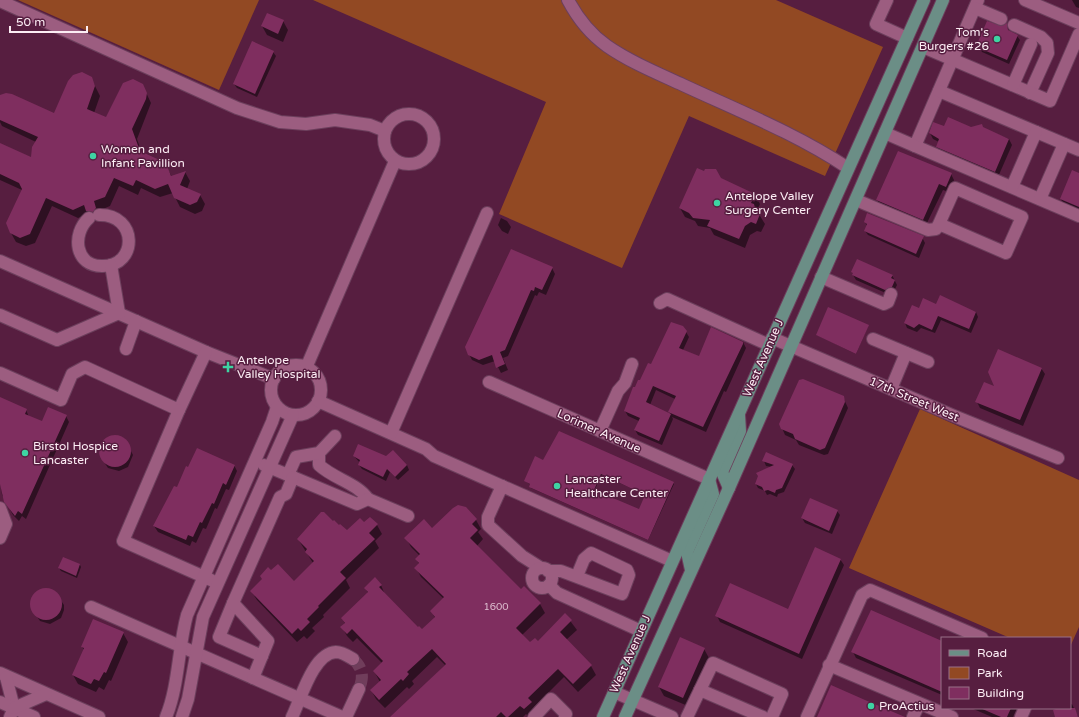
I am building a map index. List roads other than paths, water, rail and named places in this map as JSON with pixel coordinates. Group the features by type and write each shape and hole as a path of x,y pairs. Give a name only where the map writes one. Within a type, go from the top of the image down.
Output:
{"main road":[{"name":"West Avenue J","path":"603,717 924,0"},
{"path":"923,47 919,30 932,0"},
{"name":"West Avenue J","path":"625,717 729,488 943,0"},
{"path":"892,119 886,105 908,54 907,38"},
{"path":"729,488 722,472 740,431 739,411"},
{"path":"691,570 687,552 713,494 709,479"}],"street":[{"path":"568,0 577,17 606,46 641,66 786,133 830,156 848,168"},
{"path":"887,0 876,24 907,38"},
{"path":"1025,0 1079,23"},
{"path":"0,1 238,108 280,122 306,124 335,120 370,124 385,131"},
{"path":"915,146 977,4 1001,19"},
{"path":"1014,25 1041,37 1047,43 1048,53 1030,93"},
{"path":"923,47 1050,101 1075,55 1079,34"},
{"path":"1013,85 1031,44"},
{"path":"939,91 1079,150"},
{"path":"408,114 420,117 432,130 434,136 432,148 425,159 414,164 401,164 395,161 384,148 385,131 387,125 396,117 408,114"},
{"path":"1012,187 1036,132"},
{"path":"885,133 1079,216"},
{"path":"1040,199 1064,144"},
{"path":"306,368 395,161"},
{"path":"856,200 928,230 936,228 940,224 955,188 1022,217 1006,253 940,224"},
{"path":"391,433 487,213"},
{"path":"107,214 119,220 127,230 129,239 128,247 119,261 111,265 94,265 87,261 80,251 77,239 79,231 94,216 107,214"},
{"path":"0,261 206,352 274,379"},
{"path":"111,265 119,313"},
{"path":"822,277 884,304 888,302 891,294"},
{"name":"17th Street West","path":"660,303 667,299 771,341 791,346 1058,458"},
{"path":"0,315 57,340 119,313"},
{"path":"126,349 136,321"},
{"path":"873,339 928,362"},
{"path":"206,352 179,410 123,541 219,583"},
{"path":"891,389 906,353"},
{"path":"600,431 618,391 625,383 632,364"},
{"path":"166,717 172,701 187,615 255,462 277,407 271,390 274,379 282,370 294,365 306,368 316,376 319,381 320,393 318,401 309,411 293,415 277,407"},
{"path":"0,373 61,400 72,374 85,366 179,410"},
{"name":"Lorimer Avenue","path":"489,382 709,479"},
{"path":"318,401 426,449 434,456 672,561"},
{"path":"182,717 188,699 195,652 203,617 293,415"},
{"path":"262,656 219,636 280,497 286,494 296,457 319,453 335,436"},
{"path":"319,453 319,465 329,474 362,490 368,499 408,516"},
{"path":"255,462 357,504 368,499"},
{"path":"502,486 488,517 488,525 522,556 545,569 552,576 549,585"},
{"path":"0,508 6,524 0,538"},
{"path":"549,585 540,588 533,582 533,573 545,569 561,571 577,576"},
{"path":"549,585 557,593 641,631"},
{"path":"807,717 829,665 862,595 870,590 980,637"},
{"path":"233,603 268,641 253,678"},
{"path":"91,607 342,717"},
{"path":"292,717 318,661 326,654 337,652 353,659"},
{"path":"687,717 713,663 782,694 772,717"},
{"path":"829,665 952,717"},
{"path":"3,675 99,717"},
{"path":"3,675 12,713"},
{"path":"346,717 359,689"},
{"path":"700,690 763,717"},
{"path":"614,692 672,717"},
{"path":"12,713 46,694"},
{"path":"534,717 551,699 566,714 565,717"},
{"path":"0,702 12,713 34,717"},
{"path":"914,717 919,704"}],"tunnel":[{"path":"353,659 361,669 362,673 362,681 359,689"}],"place":[{"name":"Tom's Burgers #26","path":"997,39"},
{"name":"Women and Infant Pavillion","path":"93,156"},
{"name":"Antelope Valley Surgery Center","path":"717,203"},
{"name":"Antelope Valley Hospital","path":"228,367"},
{"name":"Birstol Hospice Lancaster","path":"25,453"},
{"name":"Lancaster Healthcare Center","path":"557,486"},
{"name":"ProActius","path":"871,706"}]}
